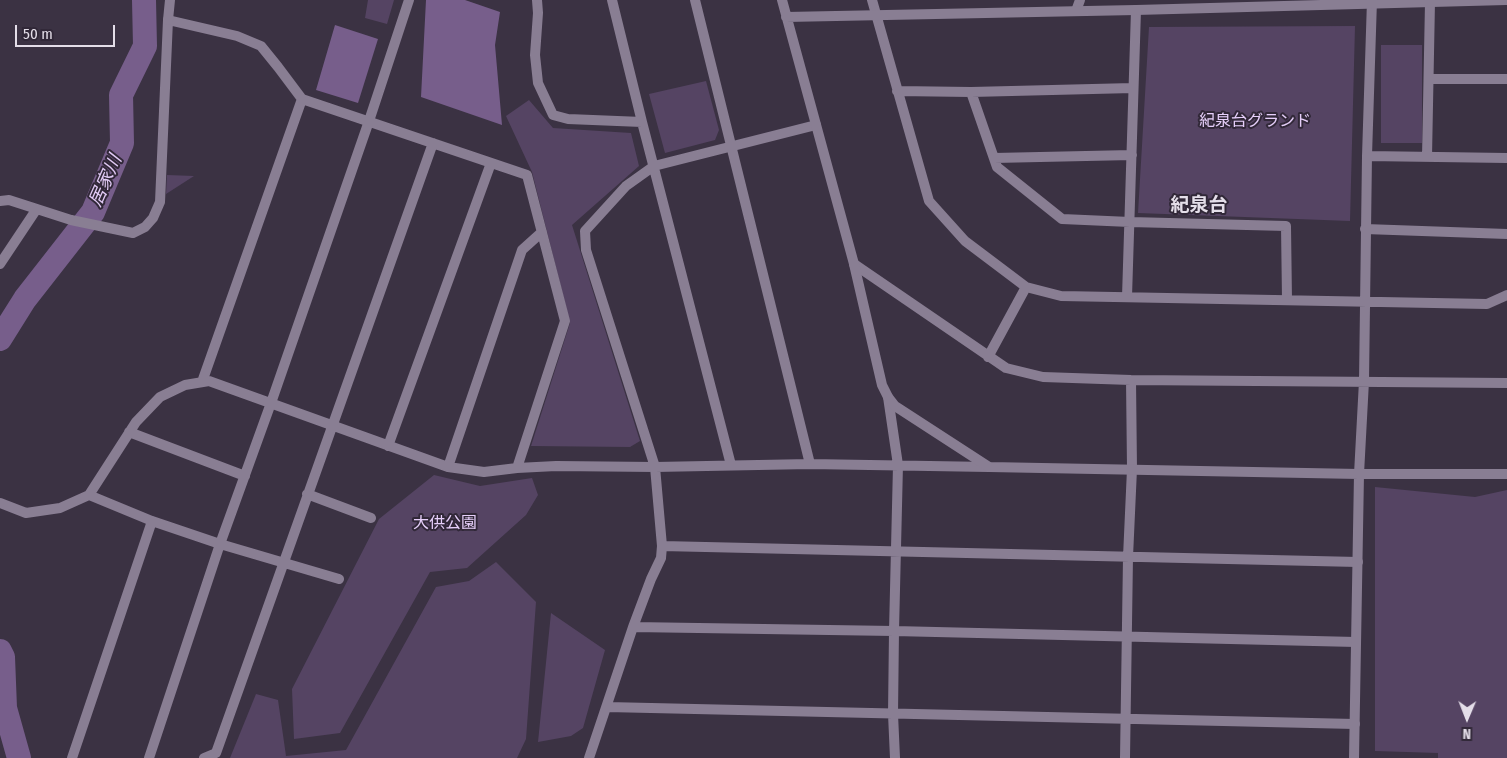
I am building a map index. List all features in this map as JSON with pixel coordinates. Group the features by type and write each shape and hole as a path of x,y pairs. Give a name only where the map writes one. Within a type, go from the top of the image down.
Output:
{"street":[{"path":"0,201 9,200 71,220 133,233 145,227 160,202 170,0"},
{"path":"149,758 220,544 370,121 409,0"},
{"path":"537,0 535,55 538,83 553,115 568,119 642,122"},
{"path":"612,0 731,466"},
{"path":"695,0 810,464"},
{"path":"782,0 854,264 882,385 888,397 896,406 989,467"},
{"path":"872,0 929,201 966,241 1026,288 1061,296 1487,304 1507,295"},
{"path":"1076,11 1080,0"},
{"path":"786,17 1136,10 1256,4 1506,0"},
{"path":"1354,758 1359,474 1364,381 1365,229 1372,2"},
{"path":"1427,157 1430,2"},
{"path":"1127,297 1136,10"},
{"path":"168,20 238,36 261,46 302,99 527,175 565,321 517,468"},
{"path":"1428,79 1507,79"},
{"path":"897,91 971,92 1134,88"},
{"path":"971,92 997,167 1062,219 1286,226 1286,300"},
{"path":"202,382 302,99"},
{"path":"589,758 650,579 661,558 662,546 655,468 586,250 585,232 626,186 654,166 816,125"},
{"path":"204,758 216,753 433,143"},
{"path":"994,158 1132,155"},
{"path":"1367,156 1507,158"},
{"path":"388,446 491,163"},
{"path":"0,264 36,210"},
{"path":"1365,229 1507,234"},
{"path":"448,466 522,250 542,232"},
{"path":"854,264 1006,368 1043,377 1131,380 1507,383"},
{"path":"988,357 1026,288"},
{"path":"1125,758 1128,557 1132,469 1131,380"},
{"path":"0,503 26,513 60,508 89,495 136,422 160,397 185,385 209,381 448,466 484,472 556,466 655,468 810,464 1359,474 1507,474"},
{"path":"888,397 898,466 893,714 895,758"},
{"path":"129,432 245,476"},
{"path":"307,494 371,518"},
{"path":"89,495 152,521 220,544 339,579"},
{"path":"72,758 152,521"},
{"path":"662,546 1358,562"},
{"path":"633,627 894,630 1356,642"},
{"path":"607,707 1355,724"}],"green space":[{"path":"368,0 394,0 387,24 365,18"},
{"name":"紀泉台グランド","path":"1355,26 1350,221 1138,213 1149,27"},
{"path":"1381,45 1422,45 1422,143 1381,143"},
{"path":"706,81 719,130 715,140 665,153 649,94"},
{"path":"529,100 553,128 631,133 639,166 572,225 640,441 630,447 531,446 570,323 532,172 506,116"},
{"path":"167,175 194,176 166,194"},
{"name":"大供公園","path":"434,475 480,486 532,478 538,495 526,515 467,568 430,572 340,733 294,739 292,689 379,519"},
{"path":"1375,487 1475,497 1507,490 1507,758 1438,758 1438,753 1375,751"},
{"path":"496,562 536,602 526,739 517,758 230,758 256,694 278,700 286,756 346,750 436,587 469,581"},
{"path":"551,613 605,650 583,728 571,736 538,742"}],"shaded area":[{"path":"426,0 465,0 500,12 495,45 502,125 421,97"},
{"path":"335,25 378,39 358,103 316,90"}],"waterway":[{"name":"居家川","path":"0,339 25,299 93,212 122,143 121,95 145,46 144,0"},
{"name":"居家川","path":"0,651 3,657 5,708 19,758"}],"district":[{"name":"紀泉台","path":"1199,206"}]}
